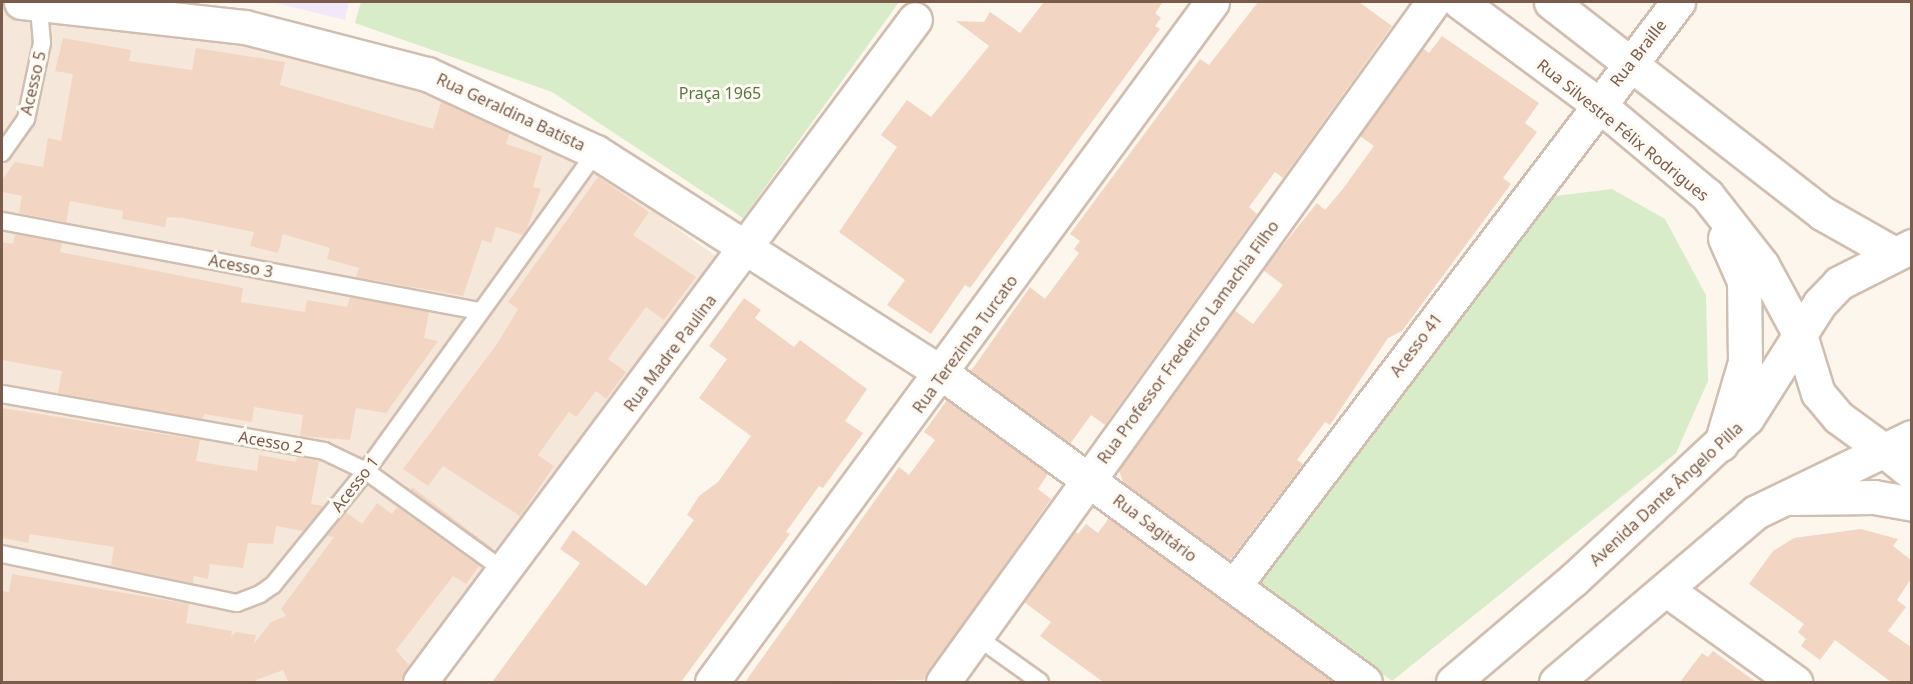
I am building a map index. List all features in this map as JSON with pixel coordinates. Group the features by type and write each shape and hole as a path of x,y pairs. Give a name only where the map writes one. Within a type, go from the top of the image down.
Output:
{"street":[{"name":"Rua Terezinha Turcato","path":"712,682 943,374 1212,2"},
{"name":"Rua Professor Frederico Lamachia Filho","path":"943,682 1433,2"},
{"name":"Rua Silvestre Félix Rodrigues","path":"1460,2 1598,104 1707,195 1762,265 1800,335 1818,393 1838,417 1899,445 1911,473"},
{"path":"1551,2 1631,62 1822,213 1905,253"},
{"name":"Rua Braille","path":"1598,104 1678,2"},
{"name":"Rua Geraldina Batista","path":"30,4 245,27 427,74 596,152 943,374"},
{"name":"Rua Madre Paulina","path":"420,682 506,572 915,20"},
{"name":"Acesso 41","path":"1234,586 1598,104"},
{"path":"1707,195 1744,281 1745,362 1721,444"},
{"name":"Avenida Dante Ângelo Pilla","path":"1453,682 1748,418 1800,335 1839,283 1905,253"},
{"name":"Rua Sagitário","path":"943,374 1365,682"},
{"path":"1556,682 1756,512 1899,445"},
{"path":"1782,498 1874,497 1911,504"},
{"path":"1667,590 1795,682"}],"lane":[{"name":"Acesso 5","path":"2,153 26,119 42,43 30,4"},
{"name":"Acesso 1","path":"2,554 237,603 273,585 366,471 596,152"},
{"name":"Acesso 3","path":"2,221 480,311"},
{"name":"Acesso 2","path":"2,394 324,451 366,471 506,572"},
{"path":"977,637 1040,682"}],"shaded area":[{"path":"272,2 349,2 345,20"},
{"path":"2,6 242,42 421,89 583,161 720,259 405,682 2,682"}],"green space":[{"name":"Praça 1965","path":"361,2 899,2 743,218 552,92 355,23"},
{"path":"1612,189 1665,219 1706,295 1708,381 1676,453 1392,681 1255,579 1516,218 1555,196"}],"building":[{"path":"1044,2 1163,2 1155,13 1161,18 1155,26 1160,29 970,288 965,285 931,334 887,305 905,280 839,232 897,147 881,135 907,100 931,117 989,46 956,21 984,22 990,12 1020,33"},
{"path":"1258,2 1359,2 1392,26 1283,178 1275,172 1249,207 1257,214 1105,425 1091,415 1070,444 971,371 1030,287 1045,299 1079,253 1074,249 1080,241 1070,234 1200,59 1209,65"},
{"path":"1442,36 1539,103 1525,123 1537,132 1503,178 1511,184 1402,331 1388,338 1330,425 1325,422 1297,460 1303,464 1230,560 1123,482 1119,471 1234,310 1253,324 1283,285 1263,270 1317,203 1325,210 1342,190 1374,146 1360,136 1423,48 1429,53"},
{"path":"63,38 131,50 129,61 192,70 196,48 285,62 280,85 433,129 441,102 510,133 506,144 542,156 533,187 541,189 527,229 523,235 496,227 491,243 482,240 463,296 356,277 359,268 327,259 330,248 283,234 278,253 250,246 254,232 183,218 167,217 165,227 122,219 123,211 70,201 66,222 19,213 22,196 2,192 2,180 15,162 43,167 48,138 61,141 73,74 55,71"},
{"path":"598,177 649,212 633,235 696,277 664,320 646,307 608,359 626,372 606,399 596,391 576,417 569,412 538,455 554,466 520,516 443,466 428,486 403,469 497,344 518,309 508,302"},
{"path":"15,234 62,243 60,252 243,288 241,302 305,312 307,300 347,307 350,297 429,312 424,338 438,341 386,413 356,408 350,440 300,436 303,415 254,407 252,422 204,414 203,419 58,393 62,371 2,360 2,242 13,244"},
{"path":"744,298 761,310 755,318 794,347 800,340 867,389 845,421 863,433 823,488 819,486 786,532 790,534 681,682 492,682 580,563 560,549 573,530 646,586 694,520 687,515 699,496 718,482 751,436 699,398 727,359 709,346"},
{"path":"947,400 1048,474 1038,489 1051,499 924,680 745,682 899,467 909,475 935,440 924,432"},
{"path":"2,408 200,440 196,461 212,464 257,471 259,455 296,462 297,457 319,461 311,504 324,506 303,531 276,526 273,544 248,543 243,568 210,564 208,579 194,576 193,583 111,566 114,547 30,534 28,543 3,538"},
{"path":"412,487 492,548 410,490"},
{"path":"377,503 392,514 397,507 479,566 466,584 453,576 396,650 409,665 400,682 288,682 283,670 251,682 2,682 2,591 9,592 12,574 189,604 186,623 232,631 231,637 236,632 256,635 254,644 271,622 286,616 281,609 334,537 327,536 346,512 362,524"},
{"path":"1109,518 1334,682 1103,682 1040,636 1051,622 1024,602 1075,531 1078,534 1086,524 1098,533"},
{"path":"1861,529 1898,539 1893,546 1911,560 1911,579 1897,600 1906,607 1888,631 1911,647 1911,682 1891,682 1835,640 1820,660 1801,646 1806,639 1798,632 1804,624 1749,584 1773,551 1794,538"},
{"path":"1713,651 1756,682 1680,682 1702,653 1708,657"}]}
